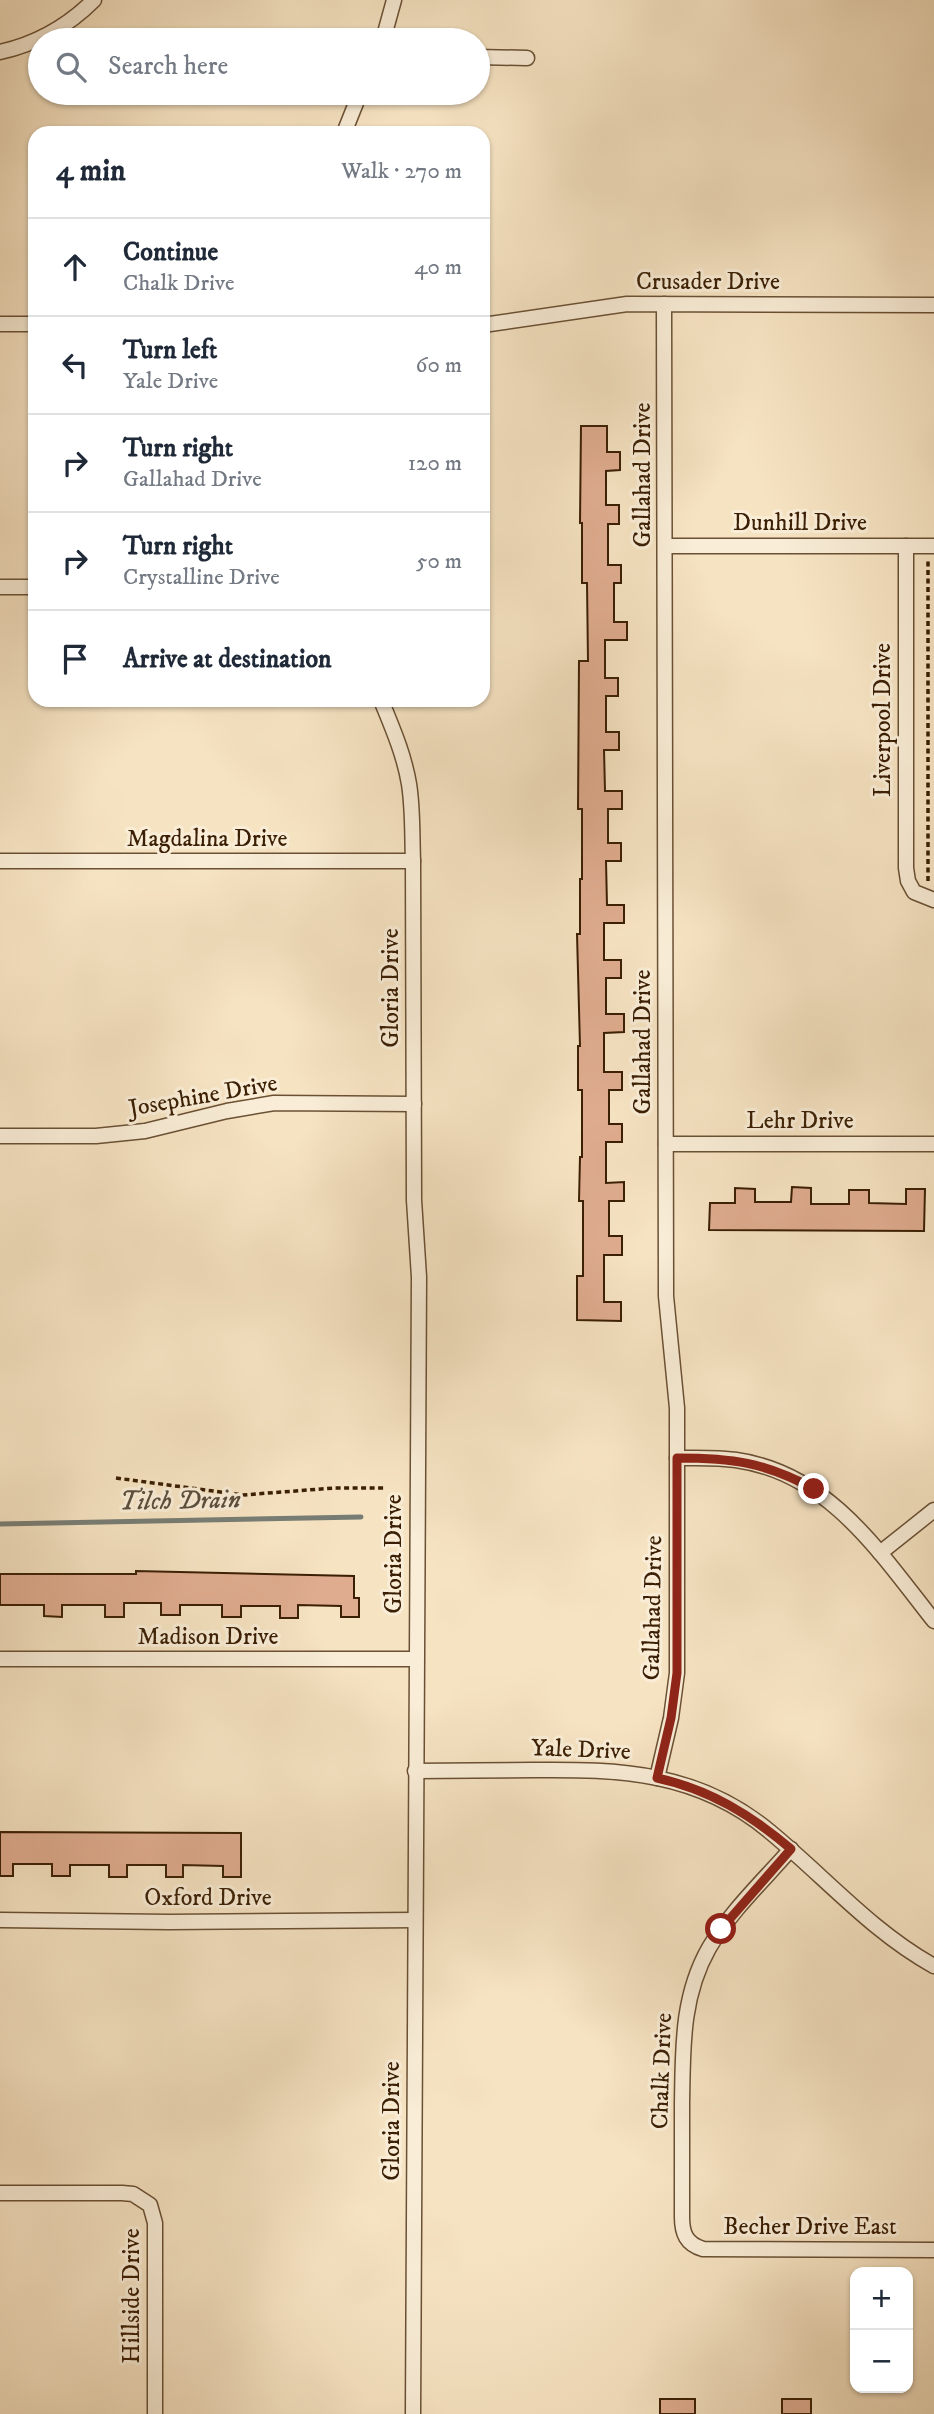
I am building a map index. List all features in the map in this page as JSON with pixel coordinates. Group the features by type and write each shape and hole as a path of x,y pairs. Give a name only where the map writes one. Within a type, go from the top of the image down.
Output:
{"street":[{"path":"58,28 94,0"},
{"path":"386,28 394,0"},
{"path":"0,52 28,42"},
{"path":"490,57 527,58"},
{"path":"347,126 355,105"},
{"name":"Gallahad Drive","path":"657,1778 671,1718 677,1673 676,1387 666,1297 664,304"},
{"name":"Crusader Drive","path":"490,324 605,306 934,304"},
{"path":"0,324 28,324"},
{"name":"Dunhill Drive","path":"666,546 906,546 931,552"},
{"name":"Liverpool Drive","path":"906,546 906,868 908,881 925,894"},
{"path":"0,587 28,587"},
{"name":"Gloria Drive","path":"384,707 396,737 409,783 413,861 414,1200 419,1277 413,2414"},
{"name":"Magdalina Drive","path":"0,861 413,861"},
{"name":"Josephine Drive","path":"0,1136 96,1136 145,1131 227,1111 274,1103 414,1104"},
{"name":"Lehr Drive","path":"666,1144 934,1144"},
{"path":"677,1458 737,1460 777,1471 814,1489 831,1501 880,1552 934,1621"},
{"path":"880,1552 934,1510"},
{"name":"Madison Drive","path":"0,1659 415,1659"},
{"name":"Yale Drive","path":"415,1771 613,1770 676,1782 725,1801 747,1814 791,1849 879,1928 934,1966"},
{"name":"Chalk Drive","path":"689,2242 684,2236 682,2217 683,2046 687,2004 700,1965 721,1929 791,1849"},
{"name":"Oxford Drive","path":"0,1920 415,1920"},
{"name":"Hillside Drive","path":"0,2193 122,2193 134,2194 150,2205 155,2223 155,2414"},
{"name":"Becher Drive East","path":"689,2242 703,2249 934,2250"}],"path":[{"path":"925,894 931,552"},
{"path":"117,1478 243,1495 334,1488 386,1488"}],"building":[{"path":"581,426 607,426 607,452 620,452 620,470 606,471 606,505 619,505 619,524 608,524 608,565 621,565 621,583 614,583 614,622 627,622 627,640 605,640 605,678 618,678 618,696 606,696 606,732 619,732 619,750 604,750 605,791 622,791 622,809 608,809 608,843 621,843 621,861 606,861 607,905 624,905 624,923 604,923 604,960 621,960 621,978 606,978 606,1014 624,1014 624,1032 604,1033 604,1072 622,1072 622,1090 609,1090 609,1124 622,1124 622,1142 606,1142 606,1183 624,1182 624,1201 609,1201 609,1236 622,1236 622,1255 604,1255 604,1302 621,1302 621,1321 577,1320 577,1276 583,1276 583,1201 579,1201 582,1090 578,1090 580,1046 577,934 580,934 582,879 582,809 578,809 579,661 588,661 587,583 582,583 580,523"},
{"path":"792,1187 811,1188 811,1204 849,1204 849,1190 869,1190 869,1203 906,1204 906,1189 925,1189 924,1231 709,1230 710,1203 735,1203 735,1188 755,1189 755,1202 791,1202"},
{"path":"136,1571 354,1576 354,1598 359,1598 359,1617 341,1617 341,1606 298,1605 298,1618 280,1618 280,1606 241,1606 241,1617 222,1617 222,1605 180,1605 180,1615 161,1615 161,1603 124,1603 124,1617 105,1617 105,1605 62,1605 62,1617 44,1616 44,1605 0,1605 0,1574 136,1574"},
{"path":"0,1832 241,1833 241,1877 223,1877 223,1866 183,1865 183,1877 166,1877 166,1865 127,1865 127,1877 109,1877 109,1865 70,1865 70,1876 52,1876 52,1864 13,1864 13,1876 0,1876"},
{"path":"660,2399 695,2399 695,2414 660,2414"},
{"path":"782,2399 811,2399 811,2414 782,2414"}],"waterway":[{"name":"Tilch Drain","path":"0,1524 361,1517"}],"route":[{"path":"721,1929 791,1849 747,1814 725,1801 676,1782 657,1778 671,1718 677,1673 677,1458 737,1460 777,1471 814,1489"}]}
